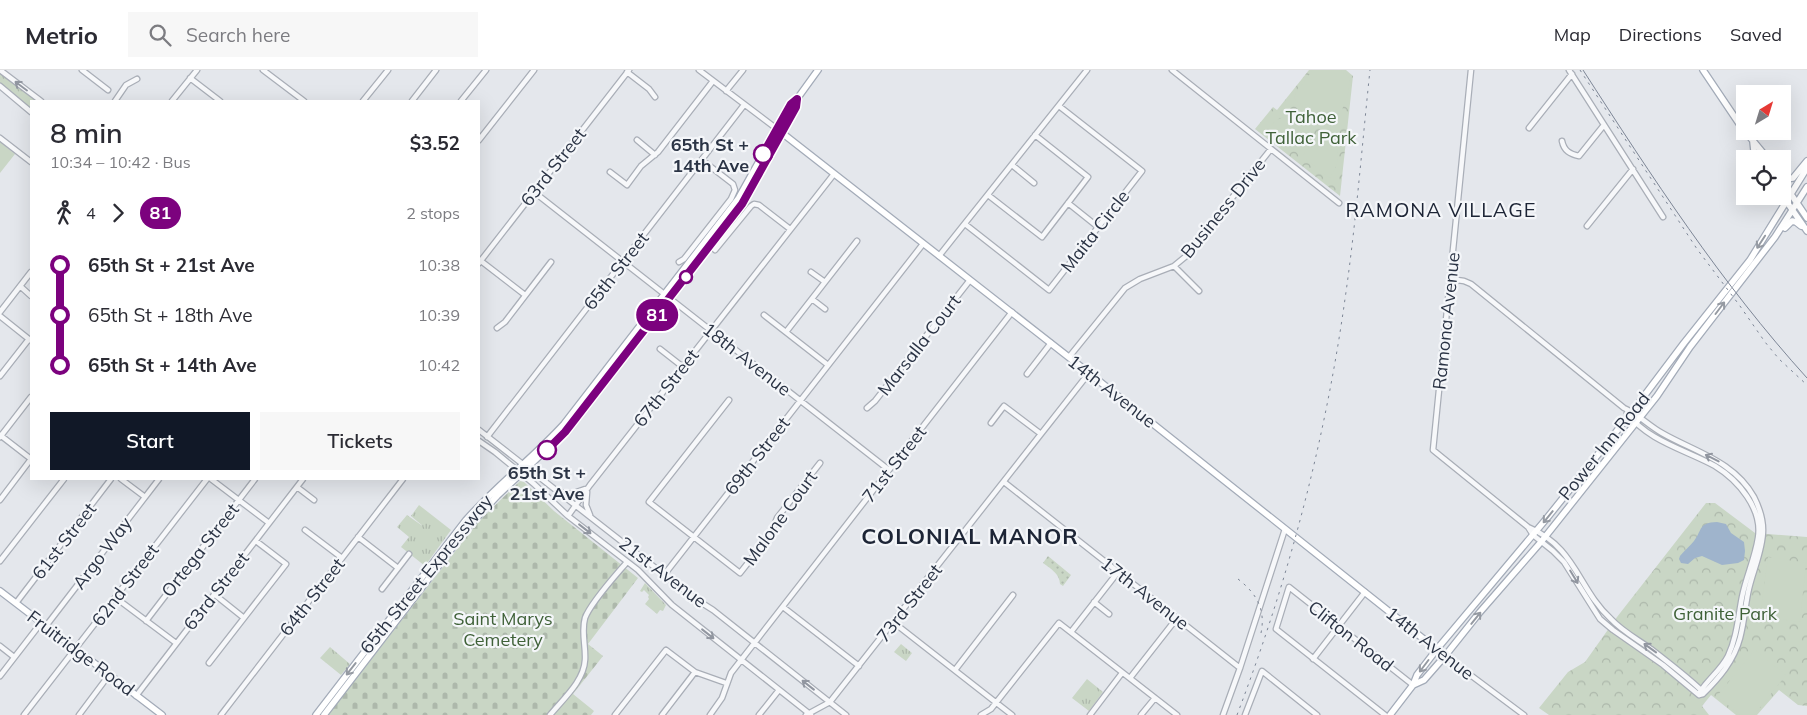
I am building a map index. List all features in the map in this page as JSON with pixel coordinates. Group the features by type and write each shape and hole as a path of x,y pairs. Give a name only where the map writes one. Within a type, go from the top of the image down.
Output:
{"main road":[{"path":"779,131 791,104 797,99 818,70"},
{"path":"1704,70 1731,112 1753,142 1761,150"},
{"name":"14th Avenue","path":"779,131 1012,312 1446,656"},
{"name":"65th Street Expressway","path":"324,715 469,526 524,467 565,432 667,296 742,204 779,131"},
{"path":"1753,142 1754,150"},
{"path":"1791,178 1807,161"},
{"name":"Power Inn Road","path":"1791,194 1807,168"},
{"name":"Power Inn Road","path":"1413,685 1424,680 1446,656 1638,420 1667,382 1690,347 1775,237 1807,187"},
{"path":"1791,194 1807,218"},
{"name":"Power Inn Road","path":"1390,715 1437,649 1535,533 1750,260 1784,205"},
{"path":"1789,205 1807,230"},
{"path":"1775,237 1778,237 1788,223 1792,222 1796,222 1807,230"},
{"name":"65th Street Expressway","path":"316,715 459,529 487,496 519,472"},
{"name":"Fruitridge Road","path":"0,591 162,715"}],"street":[{"path":"0,70 40,100"},
{"path":"82,70 108,90"},
{"path":"173,100 197,70"},
{"path":"263,70 303,100"},
{"path":"364,100 388,70"},
{"path":"413,100 436,70"},
{"path":"462,100 486,70"},
{"path":"480,139 534,70"},
{"name":"14th Avenue","path":"699,70 779,131"},
{"path":"726,91 743,70"},
{"path":"939,256 1087,70"},
{"path":"1172,70 1339,203"},
{"name":"Ramona Avenue","path":"1471,70 1433,450 1535,533 1557,546 1572,562 1595,601 1610,619 1667,661 1701,693 1725,662 1733,646 1744,590 1758,538 1757,518 1752,505 1741,489 1721,470 1661,440 1638,420"},
{"name":"63rd Street","path":"480,262 628,71 649,88 655,97"},
{"path":"1529,128 1570,72 1663,217"},
{"path":"116,100 126,85 137,78"},
{"path":"190,78 219,100"},
{"path":"610,172 627,185 641,166 655,155 713,81"},
{"path":"0,86 30,111"},
{"name":"65th Street","path":"487,437 744,104"},
{"name":"Maita Circle","path":"965,224 1049,290 1142,171 1059,106"},
{"path":"1562,142 1564,148 1571,154 1579,156 1604,125"},
{"path":"988,195 1042,237 1088,177 1035,135"},
{"path":"0,138 30,161"},
{"path":"637,140 655,155"},
{"name":"Business Drive","path":"1069,357 1125,288 1136,281 1174,266 1185,257 1271,149"},
{"path":"679,262 684,259 731,198 735,190 733,184 702,160"},
{"path":"1012,165 1034,183"},
{"path":"1587,226 1633,169"},
{"name":"67th Street","path":"568,516 590,484 834,174"},
{"name":"18th Avenue","path":"534,192 889,470"},
{"path":"1068,203 1098,227"},
{"path":"716,250 754,204 760,205 790,229"},
{"path":"786,332 857,241"},
{"name":"69th Street","path":"664,575 924,244"},
{"path":"480,262 526,295"},
{"path":"497,328 505,322 551,262"},
{"name":"Business Drive","path":"1174,266 1199,291"},
{"path":"811,272 825,282"},
{"path":"0,312 30,273"},
{"path":"1450,279 1471,284 1638,420"},
{"name":"Marsalla Court","path":"867,408 875,401 970,280"},
{"path":"20,286 30,295"},
{"path":"812,299 825,309"},
{"name":"71st Street","path":"710,715 722,698 731,673 1012,312"},
{"path":"764,315 828,365"},
{"path":"0,316 30,340 0,376"},
{"path":"1027,374 1051,343"},
{"path":"660,349 683,367"},
{"name":"73rd Street","path":"808,714 830,702 1089,373"},
{"path":"30,398 0,436 30,458"},
{"path":"694,536 649,502 728,400"},
{"path":"990,423 1004,406 1041,434"},
{"name":"21st Avenue","path":"480,431 524,467 694,598 713,610 846,715"},
{"name":"21st Avenue","path":"480,442 519,472 568,516 642,574 672,605 808,714"},
{"path":"0,500 30,460"},
{"name":"Malone Court","path":"694,536 740,573 770,535 777,518 820,463"},
{"path":"0,562 60,480"},
{"name":"61st Street","path":"16,604 110,480"},
{"path":"122,480 145,497"},
{"name":"Argo Way","path":"43,625 158,480"},
{"name":"62nd Street","path":"24,715 206,480"},
{"path":"213,480 269,523"},
{"name":"Ortega Street","path":"146,620 254,480"},
{"name":"63rd Street","path":"136,696 302,480"},
{"name":"64th Street","path":"221,715 402,480"},
{"name":"17th Avenue","path":"1004,482 1240,668"},
{"path":"590,484 585,500 592,519"},
{"name":"67th Street","path":"557,491 575,494 590,484"},
{"path":"297,487 314,500"},
{"path":"1223,715 1285,529"},
{"path":"305,530 342,558"},
{"path":"358,537 398,568"},
{"path":"209,663 286,564 256,541"},
{"path":"382,589 409,554"},
{"path":"550,715 584,669 583,632 587,613 627,562"},
{"path":"1071,632 1118,572"},
{"name":"Clifton Road","path":"1313,659 1276,629 1289,587 1413,685"},
{"path":"1365,592 1313,659 1385,715"},
{"path":"214,594 244,618"},
{"path":"954,670 1013,595"},
{"path":"116,598 176,643"},
{"path":"1094,602 1109,614"},
{"path":"783,607 859,666"},
{"path":"1130,678 1177,618"},
{"path":"893,622 1012,715"},
{"path":"981,715 987,712 996,702 1059,623 1177,715"},
{"path":"0,676 14,657 43,625"},
{"path":"0,646 14,657"},
{"path":"616,715 666,650 695,672 726,683"},
{"name":"14th Avenue","path":"1446,656 1524,715"},
{"path":"1247,714 1262,671 1318,715"},
{"path":"662,715 695,672"},
{"path":"1090,715 1122,673"},
{"path":"82,714 109,675"},
{"path":"759,715 779,690"},
{"path":"1141,715 1155,698"}],"green space":[{"name":"Tahoe Tallac Park","path":"1309,70 1346,70 1353,76 1340,196 1255,129 1273,107 1277,110"},
{"path":"1313,70 1340,70 1350,78 1348,94 1334,131 1294,99 1296,92"},
{"path":"0,73 36,100 30,100 30,108 0,83"},
{"path":"1292,114 1305,116 1317,123 1298,147 1294,149 1268,129 1276,120"},
{"path":"1324,129 1333,140 1338,152 1334,172 1330,178 1305,159 1303,155"},
{"path":"0,142 15,154 0,173"},
{"name":"Saint Marys Cemetery","path":"520,481 524,482 554,511 638,578 588,644 603,656 573,694 594,711 591,715 328,715 480,520"},
{"name":"Granite Park","path":"1706,503 1715,503 1755,533 1807,537 1807,706 1798,705 1779,690 1757,715 1736,715 1711,695 1702,706 1709,715 1549,715 1539,708 1568,672 1585,662 1617,617"},
{"path":"419,505 451,530 425,566 401,547 409,537 397,527 407,515 424,527 411,516"},
{"path":"1048,556 1071,575 1063,586 1060,584 1056,574 1043,563"},
{"path":"1768,557 1806,563 1800,622 1760,616"},
{"path":"645,583 666,605 663,611 660,610 657,614 645,604 649,599 649,595 644,590 640,591"},
{"path":"901,644 912,653 906,661 894,652"},
{"path":"330,647 350,664 341,675 320,658"},
{"path":"1755,650 1786,675 1754,715 1740,715 1717,696"},
{"path":"1087,679 1103,692 1089,711 1072,698"}],"water":[{"path":"1717,522 1726,524 1731,533 1744,542 1744,560 1738,563 1722,565 1702,556 1695,558 1688,564 1681,563 1680,556 1694,541 1702,527"}],"tram line":[{"path":"1583,70 1635,150 1717,267 1745,305 1807,378"}],"railway":[{"path":"1237,715 1273,614 1303,510 1327,405 1349,270 1370,70"},
{"path":"1580,70 1697,249 1765,342 1779,359 1807,385"},
{"path":"1238,579 1255,596 1261,609 1261,633"}],"bus line":[{"name":"81","path":"547,450 565,432 742,204 796,107 797,99 791,104 763,154"}],"place":[{"name":"65th St + 14th Ave","path":"763,154"},
{"name":"65th St + 21st Ave","path":"547,450"}],"district":[{"name":"RAMONA VILLAGE","path":"1441,209"},
{"name":"COLONIAL MANOR","path":"970,536"}]}
